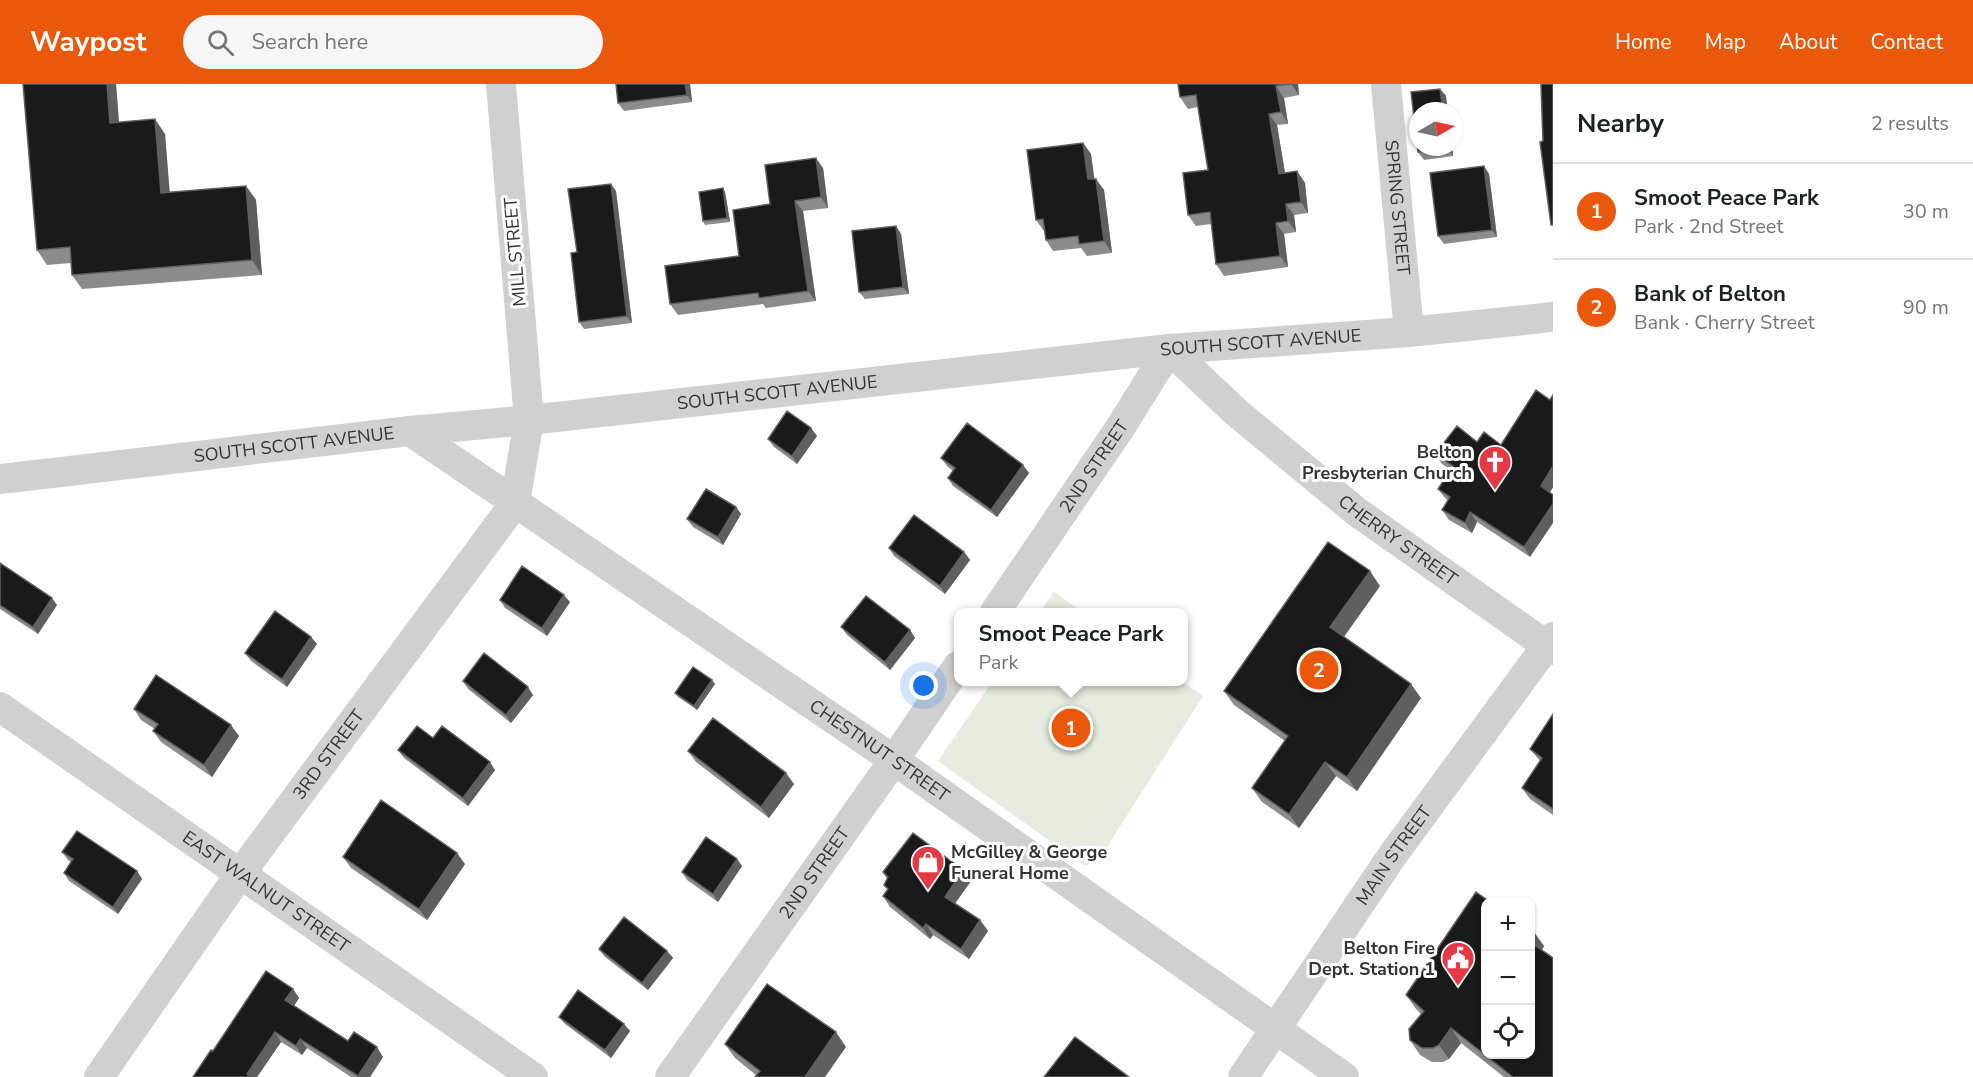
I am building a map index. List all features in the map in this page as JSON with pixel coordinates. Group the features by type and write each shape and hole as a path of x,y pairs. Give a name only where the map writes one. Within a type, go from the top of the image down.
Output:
{"street":[{"name":"MILL STREET","path":"501,84 529,420"},
{"name":"SPRING STREET","path":"1386,84 1408,332"},
{"name":"SOUTH SCOTT AVENUE","path":"0,479 410,431 529,420 1169,349 1408,332 1553,317"},
{"name":"2ND STREET","path":"998,608 1122,425 1169,349"},
{"name":"CHERRY STREET","path":"1169,349 1237,413 1357,512 1551,644"},
{"name":"3RD STREET","path":"99,1077 240,874 515,503 529,420"},
{"name":"CHESTNUT STREET","path":"410,431 894,760 1344,1077"},
{"name":"MAIN STREET","path":"1243,1077 1392,856 1551,644"},
{"name":"2ND STREET","path":"670,1077 954,672"},
{"name":"EAST WALNUT STREET","path":"0,707 533,1077"}],"shaded area":[{"path":"1054,592 1077,608 1043,608"},
{"path":"989,686 1188,686 1203,696 1098,861 1085,866 938,761"}],"building":[{"path":"23,84 107,84 110,123 155,119 161,193 246,186 252,260 72,275 70,247 37,250"},
{"path":"616,84 685,84 687,95 618,103"},
{"path":"1178,84 1291,84 1276,86 1281,112 1269,114 1279,174 1297,171 1301,202 1286,204 1288,221 1276,223 1280,256 1216,264 1210,212 1188,215 1183,173 1208,170 1196,95 1180,97"},
{"path":"1541,84 1553,84 1553,225 1551,225 1540,142 1543,141"},
{"path":"1440,89 1442,102 1412,102 1411,92"},
{"path":"1083,143 1088,179 1096,179 1104,241 1079,244 1078,236 1046,240 1043,219 1036,220 1027,150"},
{"path":"816,158 821,197 795,201 808,291 759,298 758,293 670,304 665,266 739,256 733,210 770,204 765,165"},
{"path":"1484,166 1492,230 1438,236 1430,173"},
{"path":"611,184 627,316 579,322 571,253 577,252 568,189"},
{"path":"723,188 727,218 703,221 699,192"},
{"path":"896,226 903,287 859,292 852,231"},
{"name":"Belton Presbyterian Church","path":"1536,390 1550,400 1553,395 1553,466 1541,486 1553,495 1553,504 1524,547 1470,512 1465,523 1442,510 1450,497 1438,489 1453,466 1435,454 1457,426 1477,442 1484,432 1501,445"},
{"path":"787,411 811,428 792,456 768,439"},
{"path":"967,423 1023,465 991,510 948,478 955,468 941,458"},
{"path":"706,489 736,507 718,537 687,519"},
{"path":"914,515 964,552 940,586 889,548"},
{"path":"1328,542 1370,571 1330,627 1411,684 1347,777 1325,762 1289,814 1252,788 1288,736 1224,691"},
{"path":"0,563 52,598 33,627 0,605"},
{"path":"522,566 564,595 542,628 500,600"},
{"path":"866,596 910,630 885,662 841,627"},
{"path":"275,611 311,637 282,679 245,653"},
{"path":"484,653 528,687 506,715 463,681"},
{"path":"693,667 712,680 694,706 675,693"},
{"path":"156,675 231,725 204,765 153,731 158,724 134,709"},
{"path":"1553,714 1553,809 1522,788 1542,758 1530,749"},
{"path":"713,718 786,773 761,807 688,751"},
{"path":"417,726 433,738 442,726 490,762 463,798 398,750"},
{"path":"381,800 457,853 419,909 343,857"},
{"path":"77,831 137,871 113,907 64,873 73,859 62,852"},
{"name":"McGilley & George Funeral Home","path":"913,833 963,870 945,897 980,920 961,949 926,924 923,928 883,896 888,889 884,885 888,877 883,872"},
{"path":"706,837 737,859 713,894 682,872"},
{"name":"Belton Fire Dept. Station 1","path":"1476,892 1483,897 1481,897 1481,1052 1451,1028 1439,1045 1433,1048 1422,1048 1410,1040 1409,1029 1424,1011 1406,995"},
{"path":"624,917 667,951 642,983 599,949"},
{"name":"Belton Fire Dept. Station 1","path":"1535,945 1553,958 1553,1077 1513,1077 1490,1059 1535,1059"},
{"path":"266,971 293,989 285,1000 348,1041 354,1032 377,1047 358,1076 300,1039 296,1046 275,1032 247,1074 251,1077 193,1077"},
{"path":"767,984 836,1032 805,1077 755,1077 760,1071 725,1044"},
{"path":"578,990 624,1024 605,1050 559,1017"},
{"path":"1075,1037 1129,1077 1044,1077"}],"place":[{"name":"Belton Presbyterian Church","path":"1495,491"},
{"name":"Bank of Belton","path":"1319,670"},
{"name":"Smoot Peace Park","path":"1071,728"},
{"name":"McGilley & George Funeral Home","path":"928,891"},
{"name":"Belton Fire Dept. Station 1","path":"1458,987"}]}
